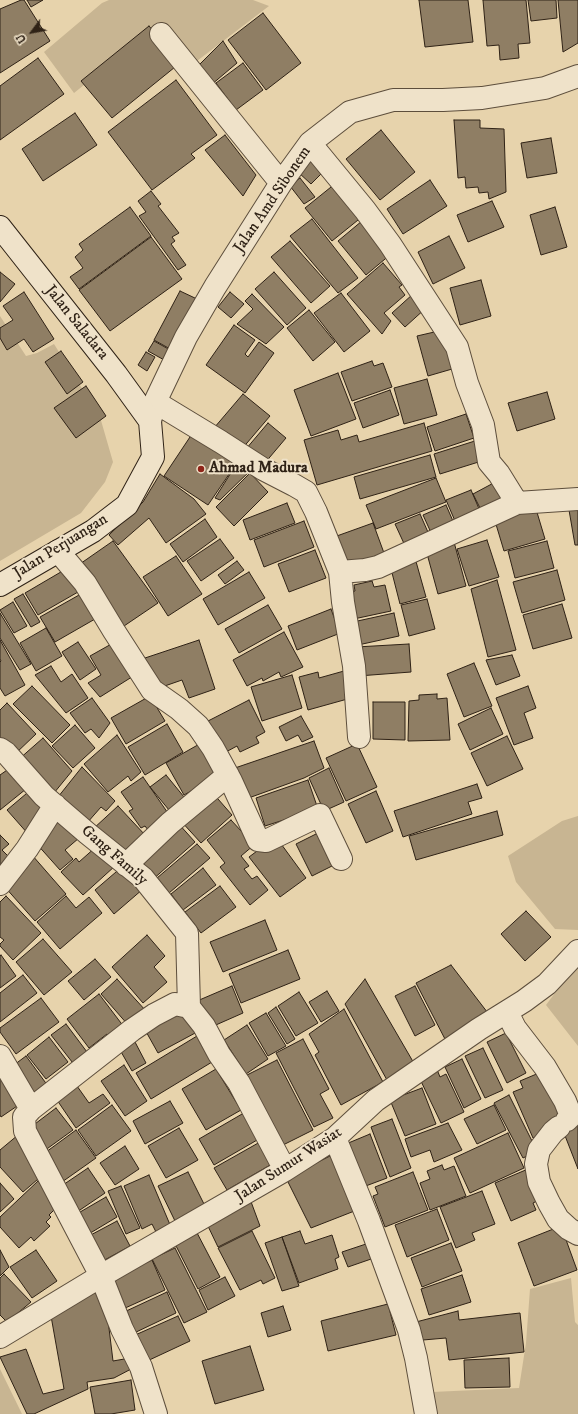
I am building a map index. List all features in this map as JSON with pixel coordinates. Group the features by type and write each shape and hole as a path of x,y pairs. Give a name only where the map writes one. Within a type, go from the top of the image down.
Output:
{"street":[{"path":"161,34 277,178"},
{"name":"Jalan Amd Sibonem","path":"152,412 186,337 277,178 310,143 350,112 393,100 482,98 545,88 578,76"},
{"path":"310,143 365,210 390,244 457,347 467,383 483,425 489,462 499,474 517,503"},
{"name":"Jalan Saladara","path":"0,227 116,374 152,412"},
{"path":"152,412 221,442 262,469 294,484 306,492 316,512 340,572 343,602 354,666 358,737"},
{"name":"Jalan Perjuangan","path":"0,585 93,531 126,505 153,457 152,412"},
{"path":"340,572 365,570 378,567 517,503 578,498"},
{"path":"58,551 85,583 152,690 179,709 198,726 213,748 228,776 258,840 266,841 320,816 340,859"},
{"name":"Gang Family","path":"0,749 6,753 44,796 143,878 186,933 190,1007"},
{"path":"126,865 170,823 228,776"},
{"path":"0,884 27,850 55,805"},
{"name":"Jalan Sumur Wasiat","path":"0,1337 101,1276 285,1170 335,1138 376,1100 547,984 578,951"},
{"path":"156,1414 141,1368 122,1329 101,1276 25,1131 24,1117 31,1109 78,1070 154,1015 174,1004 190,1007 204,1026 219,1054 239,1083 285,1170"},
{"path":"507,1012 515,1028 545,1067 565,1101 571,1116 553,1132 539,1150 536,1164 539,1182 558,1219 569,1229 578,1234"},
{"path":"0,1056 31,1109"},
{"path":"335,1138 369,1221 409,1330 418,1366 426,1414"}],"shaded area":[{"path":"109,0 253,0 269,6 193,64 161,23 74,93 44,52 102,3"},
{"path":"0,316 26,356 37,353 54,344 100,417 113,462 105,482 81,513 0,561"},
{"path":"578,816 578,930 555,929 516,882 508,856 562,821"},
{"path":"578,962 578,1046 546,1005"},
{"path":"571,1278 575,1322 578,1325 578,1414 438,1414 432,1392 519,1388 526,1343 530,1289"},
{"path":"0,1369 22,1414 0,1414"}],"building":[{"path":"24,0 50,41 0,73 0,9"},
{"path":"27,0 43,0 31,7"},
{"path":"419,0 468,0 473,42 425,47"},
{"path":"483,0 526,0 530,43 518,44 519,58 500,60 499,45 487,46"},
{"path":"528,0 556,0 557,18 531,21"},
{"path":"558,0 578,0 578,43 563,52"},
{"path":"263,13 301,63 266,90 228,40"},
{"path":"149,26 180,63 112,118 81,81"},
{"path":"223,41 237,63 211,85 197,67"},
{"path":"38,58 64,94 0,140 0,86"},
{"path":"243,63 263,90 236,110 216,83"},
{"path":"176,80 217,135 191,154 195,158 152,190 108,132"},
{"path":"75,113 97,145 43,181 22,149"},
{"path":"454,120 480,120 480,128 504,129 506,192 489,199 488,192 479,193 478,187 466,188 465,177 458,178"},
{"path":"381,130 415,172 380,200 346,159"},
{"path":"225,135 256,175 243,196 205,150"},
{"path":"551,138 557,173 527,178 521,143"},
{"path":"311,158 325,170 311,184 298,172"},
{"path":"300,178 315,197 304,204 290,186"},
{"path":"430,180 447,206 403,234 387,209"},
{"path":"336,183 363,216 332,241 305,208"},
{"path":"151,191 161,204 158,206 179,233 172,237 175,241 171,244 186,265 178,270 139,216 146,212 138,201"},
{"path":"492,201 504,227 468,242 457,215"},
{"path":"130,207 151,236 79,289 70,277 83,268 75,257 83,250 79,244"},
{"path":"555,207 567,247 541,255 530,215"},
{"path":"312,219 358,278 338,293 290,236"},
{"path":"362,221 391,254 366,275 338,241"},
{"path":"449,236 465,268 433,284 418,252"},
{"path":"151,237 182,279 110,331 79,290"},
{"path":"290,241 330,286 311,303 271,257"},
{"path":"383,263 402,285 399,287 405,295 384,313 391,321 382,334 347,294"},
{"path":"0,272 15,284 0,302"},
{"path":"274,272 306,308 287,325 255,289"},
{"path":"481,280 491,316 460,325 450,288"},
{"path":"180,291 197,299 172,350 154,340"},
{"path":"24,292 54,339 33,352 24,339 7,350 0,338 0,328 13,320 3,306"},
{"path":"230,292 244,304 231,318 218,307"},
{"path":"341,293 370,331 344,352 314,313"},
{"path":"252,294 284,327 266,344 237,324 253,309 245,301"},
{"path":"413,294 426,308 405,327 392,313"},
{"path":"309,310 335,342 313,361 287,328"},
{"path":"234,325 255,340 245,354 248,357 259,342 274,353 245,393 206,365"},
{"path":"443,330 459,367 428,376 417,336"},
{"path":"154,341 172,351 166,361 148,351"},
{"path":"61,351 83,382 67,394 45,362"},
{"path":"146,352 155,357 147,371 138,365"},
{"path":"372,361 374,366 383,363 392,387 352,401 341,372"},
{"path":"338,373 356,419 311,436 294,390"},
{"path":"427,379 437,415 404,424 394,388"},
{"path":"86,386 106,416 76,438 54,408"},
{"path":"390,390 399,415 363,428 354,403"},
{"path":"547,392 555,419 517,431 508,403"},
{"path":"243,394 270,416 241,450 214,428"},
{"path":"466,414 474,438 435,451 427,427"},
{"path":"268,423 286,438 264,464 246,449"},
{"path":"424,423 432,451 317,485 304,440 338,430 341,440 357,435 359,442"},
{"name":"Ahmad Madura","path":"194,431 238,461 208,505 164,476"},
{"path":"478,440 485,460 440,474 434,454"},
{"path":"430,455 436,477 360,499 354,477"},
{"path":"241,457 254,467 220,500 215,498"},
{"path":"250,473 268,492 234,526 216,507"},
{"path":"160,474 194,499 206,514 166,543 149,518 118,545 109,535 143,502"},
{"path":"436,478 446,502 376,529 366,505"},
{"path":"501,479 512,501 484,516 473,494"},
{"path":"471,490 483,518 458,528 446,500"},
{"path":"287,503 295,523 250,540 243,520"},
{"path":"446,505 456,528 433,537 423,515"},
{"path":"578,508 578,545 575,545 569,510"},
{"path":"536,509 545,539 504,551 495,521"},
{"path":"420,514 431,539 407,550 395,524"},
{"path":"205,519 217,537 183,562 170,544"},
{"path":"304,521 314,547 264,567 254,540"},
{"path":"373,523 384,553 345,567 334,537"},
{"path":"220,539 234,558 201,581 187,561"},
{"path":"487,540 499,577 469,586 457,549"},
{"path":"113,541 158,603 124,626 77,566"},
{"path":"547,541 554,568 515,578 508,551"},
{"path":"454,542 466,586 438,594 426,550"},
{"path":"315,550 326,578 289,592 278,564"},
{"path":"176,556 202,594 168,616 143,577"},
{"path":"415,558 426,597 400,604 390,565"},
{"path":"237,561 244,570 225,584 218,575"},
{"path":"66,569 78,592 38,615 25,593"},
{"path":"557,570 565,600 522,613 513,582"},
{"path":"249,572 265,598 218,625 203,599"},
{"path":"497,580 516,650 488,657 471,589"},
{"path":"372,581 374,587 385,585 391,611 349,620 343,594 355,591 354,585"},
{"path":"88,590 102,615 55,642 40,617"},
{"path":"23,594 40,622 31,627 14,599"},
{"path":"427,599 435,629 409,636 401,605"},
{"path":"13,602 27,626 14,633 0,610"},
{"path":"562,604 572,638 533,649 523,615"},
{"path":"268,605 282,629 239,653 225,629"},
{"path":"331,609 335,620 338,619 343,632 297,650 288,626"},
{"path":"0,613 31,664 20,670 0,638"},
{"path":"394,613 399,636 358,645 353,622"},
{"path":"46,628 62,656 36,671 20,643"},
{"path":"284,632 303,667 281,677 279,672 263,681 262,678 247,686 233,660"},
{"path":"0,640 25,685 5,696 0,688"},
{"path":"199,640 215,689 189,698 182,680 156,689 145,658"},
{"path":"78,642 96,669 80,680 62,652"},
{"path":"115,642 135,675 100,697 88,683 101,675 90,656"},
{"path":"409,644 411,672 358,676 356,647"},
{"path":"512,655 520,676 496,685 486,660"},
{"path":"474,663 492,706 464,717 447,674"},
{"path":"51,666 61,682 72,674 88,698 66,713 35,675"},
{"path":"344,671 351,698 308,710 299,677 318,672 319,678"},
{"path":"292,675 302,708 262,721 251,687"},
{"path":"32,686 70,725 52,743 13,704"},
{"path":"528,686 536,708 524,713 533,738 514,745 496,698"},
{"path":"437,694 437,699 447,698 450,740 408,741 409,701 419,700 419,695"},
{"path":"150,696 165,721 126,744 111,718"},
{"path":"92,698 110,723 99,738 91,729 85,733 70,713"},
{"path":"249,700 265,732 256,737 259,743 240,752 237,746 224,753 208,721"},
{"path":"373,702 405,702 405,740 373,739"},
{"path":"7,703 36,734 14,755 0,740 0,710"},
{"path":"491,708 503,734 470,750 458,724"},
{"path":"301,716 313,737 302,742 298,735 286,741 279,727"},
{"path":"167,724 183,752 145,775 128,747"},
{"path":"75,725 95,748 73,768 52,746"},
{"path":"117,735 141,772 131,781 128,776 108,792 84,764"},
{"path":"507,736 523,769 487,786 471,753"},
{"path":"43,738 72,771 54,793 18,760"},
{"path":"314,741 324,768 304,778 243,800 232,769"},
{"path":"203,742 221,774 184,795 166,763"},
{"path":"357,744 377,787 346,801 326,758"},
{"path":"82,767 115,801 106,811 101,807 87,823 58,797"},
{"path":"10,768 26,789 0,810 0,775"},
{"path":"329,768 344,802 324,811 309,778"},
{"path":"166,775 189,803 174,816 150,787"},
{"path":"143,777 172,819 151,834 145,826 141,828 129,811 133,809 121,792"},
{"path":"308,780 318,809 265,826 256,798"},
{"path":"477,784 482,798 468,802 472,814 403,837 394,811"},
{"path":"33,788 50,808 29,835 7,810"},
{"path":"211,791 232,815 201,843 180,820"},
{"path":"376,791 393,831 366,843 348,804"},
{"path":"118,806 146,836 123,857 93,829"},
{"path":"55,811 79,838 65,850 73,859 60,870 35,842"},
{"path":"497,811 503,835 416,860 409,836"},
{"path":"231,820 254,845 241,856 249,866 244,869 252,879 257,876 268,890 250,905 220,867 225,863 207,840"},
{"path":"177,822 195,842 151,881 133,861"},
{"path":"322,831 338,863 312,876 296,844"},
{"path":"0,835 9,844 2,850 10,858 0,868"},
{"path":"276,837 306,878 280,897 249,857"},
{"path":"197,844 210,858 169,893 157,878"},
{"path":"97,846 115,866 83,895 61,872 76,858 79,862"},
{"path":"32,855 66,894 35,921 4,886"},
{"path":"123,866 143,889 114,914 95,890"},
{"path":"203,868 216,885 183,910 171,894"},
{"path":"220,886 236,907 201,933 185,912"},
{"path":"6,896 41,933 13,960 0,946 4,940 0,937 0,902"},
{"path":"66,896 76,908 89,897 102,913 60,949 37,922"},
{"path":"526,911 551,937 525,961 501,934"},
{"path":"265,920 277,950 223,972 210,942"},
{"path":"147,935 165,956 154,967 167,982 143,1003 112,967"},
{"path":"43,939 72,972 44,995 16,962"},
{"path":"288,950 300,979 241,1003 229,974"},
{"path":"1,955 16,976 0,988 0,956"},
{"path":"95,959 111,977 84,1000 68,981"},
{"path":"451,965 491,1017 446,1041 416,983"},
{"path":"23,975 37,993 0,1022 0,993"},
{"path":"117,979 146,1011 129,1026 101,994"},
{"path":"365,979 415,1065 387,1080 345,1004"},
{"path":"232,986 243,1013 209,1028 197,1001"},
{"path":"415,986 435,1025 415,1036 395,996"},
{"path":"327,991 339,1011 321,1022 309,1002"},
{"path":"299,992 318,1023 296,1036 278,1006"},
{"path":"99,994 124,1027 110,1037 107,1034 89,1048 67,1019"},
{"path":"41,998 59,1022 16,1054 0,1032 0,1028"},
{"path":"183,1007 197,1032 158,1053 144,1028"},
{"path":"276,1007 295,1039 287,1044 268,1013"},
{"path":"344,1009 383,1082 341,1105 315,1055 319,1052 309,1034"},
{"path":"266,1013 286,1046 268,1056 249,1023"},
{"path":"66,1024 90,1056 76,1067 51,1035"},
{"path":"247,1025 268,1059 246,1074 224,1040"},
{"path":"202,1033 217,1059 151,1099 136,1073"},
{"path":"506,1033 526,1073 507,1083 487,1042"},
{"path":"49,1037 68,1062 46,1079 27,1055"},
{"path":"303,1039 329,1089 320,1094 333,1118 314,1127 276,1053"},
{"path":"135,1042 146,1063 132,1071 120,1050"},
{"path":"483,1048 503,1090 485,1098 465,1056"},
{"path":"26,1056 48,1086 32,1098 10,1068"},
{"path":"462,1059 481,1099 464,1108 445,1067"},
{"path":"277,1060 313,1130 277,1148 241,1078"},
{"path":"124,1065 147,1101 125,1116 101,1081"},
{"path":"436,1067 440,1077 446,1074 464,1112 441,1123 418,1075"},
{"path":"0,1069 23,1102 1,1117 0,1115"},
{"path":"216,1069 241,1110 206,1130 182,1089"},
{"path":"546,1070 569,1123 533,1138 513,1092 523,1088 520,1081"},
{"path":"77,1086 89,1103 103,1094 110,1103 76,1128 57,1100"},
{"path":"422,1088 436,1124 405,1136 390,1100"},
{"path":"509,1095 537,1151 523,1158 494,1103"},
{"path":"170,1101 183,1123 145,1144 133,1121"},
{"path":"112,1105 131,1131 96,1156 78,1130"},
{"path":"494,1105 506,1130 477,1144 464,1119"},
{"path":"56,1108 73,1130 44,1151 27,1130"},
{"path":"249,1110 264,1136 214,1165 199,1139"},
{"path":"392,1119 411,1168 390,1177 371,1127"},
{"path":"578,1121 578,1169 562,1128"},
{"path":"448,1123 462,1150 434,1162 430,1150 411,1157 405,1139"},
{"path":"179,1128 198,1160 166,1178 148,1146"},
{"path":"76,1130 96,1158 62,1182 42,1155"},
{"path":"508,1133 524,1168 470,1193 454,1158"},
{"path":"370,1134 387,1178 363,1187 346,1144"},
{"path":"18,1135 45,1173 23,1192 0,1167 0,1150"},
{"path":"260,1142 272,1164 227,1190 214,1168"},
{"path":"125,1146 139,1169 115,1185 100,1163"},
{"path":"332,1155 357,1210 311,1228 286,1178"},
{"path":"442,1165 444,1170 454,1166 466,1196 430,1210 420,1183 430,1179 427,1171"},
{"path":"88,1168 105,1193 77,1212 60,1187"},
{"path":"528,1169 541,1199 533,1203 536,1210 511,1221 495,1183"},
{"path":"188,1172 205,1206 175,1221 158,1186"},
{"path":"413,1172 428,1210 385,1227 373,1196 378,1194 375,1187"},
{"path":"149,1175 171,1227 157,1234 152,1224 142,1229 124,1186"},
{"path":"38,1181 59,1205 49,1215 51,1217 46,1222 50,1226 34,1241 31,1237 19,1248 0,1227 0,1217"},
{"path":"0,1183 14,1199 0,1212"},
{"path":"121,1186 140,1228 126,1234 108,1191"},
{"path":"482,1191 495,1224 472,1233 475,1240 456,1248 440,1207"},
{"path":"106,1197 117,1217 87,1235 75,1215"},
{"path":"250,1199 260,1226 218,1247 206,1222"},
{"path":"437,1209 449,1240 407,1257 395,1225"},
{"path":"117,1221 130,1246 101,1262 87,1237"},
{"path":"561,1226 577,1270 534,1286 518,1243"},
{"path":"195,1229 220,1277 198,1289 173,1240"},
{"path":"252,1231 275,1278 263,1284 261,1280 240,1290 218,1248"},
{"path":"300,1231 305,1244 332,1235 339,1257 335,1259 338,1269 299,1283 282,1237"},
{"path":"282,1237 299,1286 282,1291 265,1243"},
{"path":"369,1243 374,1258 348,1267 342,1252"},
{"path":"451,1243 462,1271 422,1287 411,1258"},
{"path":"175,1248 207,1312 184,1323 152,1259"},
{"path":"0,1250 9,1267 0,1276"},
{"path":"36,1250 57,1281 32,1298 10,1267"},
{"path":"152,1260 165,1290 123,1309 109,1280"},
{"path":"4,1274 31,1302 7,1322 0,1315 0,1278"},
{"path":"462,1275 471,1302 429,1315 421,1289"},
{"path":"225,1277 235,1296 208,1310 199,1290"},
{"path":"95,1291 108,1320 113,1361 130,1358 133,1368 114,1378 87,1382 88,1389 34,1414 27,1414 0,1357 26,1349 43,1394 64,1389 51,1316"},
{"path":"167,1292 176,1313 132,1334 122,1313"},
{"path":"388,1304 396,1335 328,1351 321,1321"},
{"path":"283,1306 291,1330 268,1337 261,1313"},
{"path":"458,1311 459,1320 520,1313 524,1352 449,1360 446,1338 423,1340 416,1322"},
{"path":"178,1316 190,1341 145,1362 133,1336"},
{"path":"250,1346 264,1390 215,1404 202,1361"},
{"path":"509,1358 510,1387 465,1388 464,1360"},
{"path":"131,1380 135,1410 111,1414 95,1414 90,1387"}],"place":[{"name":"Ahmad Madura","path":"201,469"}]}
